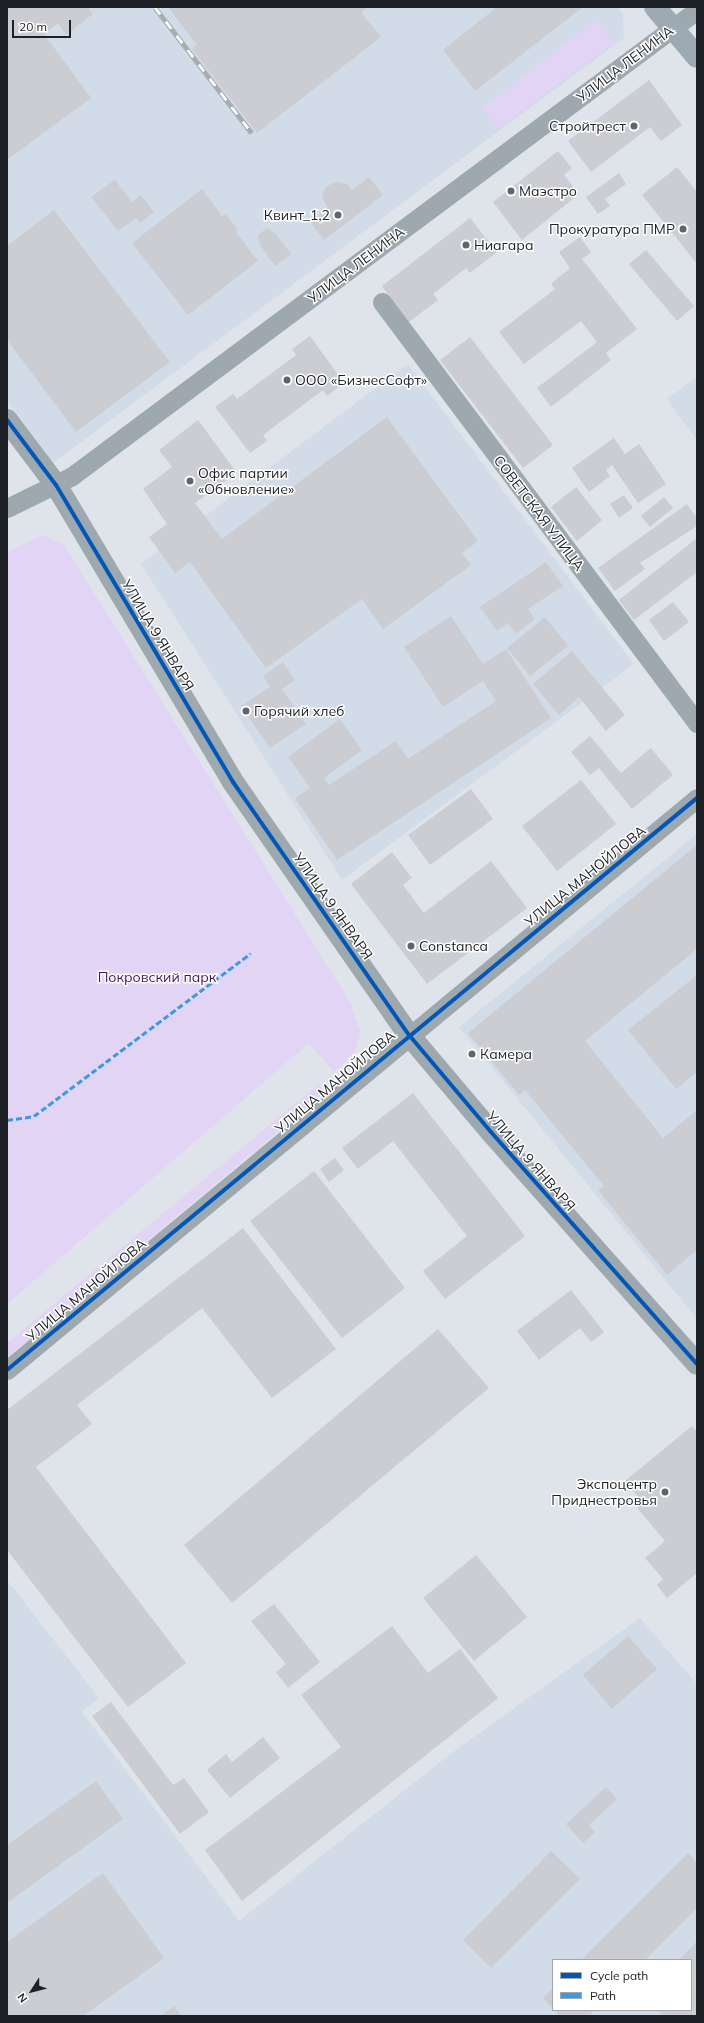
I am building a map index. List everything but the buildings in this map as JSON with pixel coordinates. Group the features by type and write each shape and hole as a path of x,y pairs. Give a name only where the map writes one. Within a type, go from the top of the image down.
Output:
{"main road":[{"path":"655,7 697,57"}],"street":[{"name":"УЛИЦА ЛЕНИНА","path":"7,508 72,476 697,10"},
{"name":"СОВЕТСКАЯ УЛИЦА","path":"382,302 697,723"},
{"name":"УЛИЦА 9 ЯНВАРЯ","path":"7,420 56,485 233,782 409,1035 491,1132 697,1364"},
{"name":"УЛИЦА МАНОЙЛОВА","path":"7,1370 409,1035 697,798"}],"shaded area":[{"path":"7,7 617,7 623,14 624,38 53,463 7,401"},
{"path":"408,364 634,664 342,880 141,564"},
{"path":"697,377 697,441 667,399"},
{"path":"697,834 697,1319 459,1027"},
{"path":"7,1580 99,1698 82,1712 239,1921 453,1752 640,1618 697,1684 697,2016 7,2016"}],"green space":[{"path":"596,20 613,43 498,129 482,108"},
{"name":"Покровский парк","path":"42,535 64,545 350,1002 360,1031 355,1052 334,1072 309,1043 7,1304 7,552"},
{"path":"319,1084 325,1092 7,1358 7,1343"}],"railway":[{"path":"155,7 252,133"}],"marked path":[{"path":"7,1120 34,1116 251,953"}],"cycle path":[{"path":"7,420 56,485 233,782 409,1035 491,1132 697,1364"},
{"path":"7,1370 697,798"}],"place":[{"name":"Стройтрест","path":"634,126"},
{"name":"Маэстро","path":"511,191"},
{"name":"Квинт_1,2","path":"338,215"},
{"name":"Прокуратура ПМР","path":"683,229"},
{"name":"Ниагара","path":"466,245"},
{"name":"ООО «БизнесСофт»","path":"287,380"},
{"name":"Офис партии «Обновление»","path":"190,481"},
{"name":"Горячий хлеб","path":"246,711"},
{"name":"Constanca","path":"411,946"},
{"name":"Камера","path":"472,1054"},
{"name":"Экспоцентр Приднестровья","path":"665,1492"}]}
